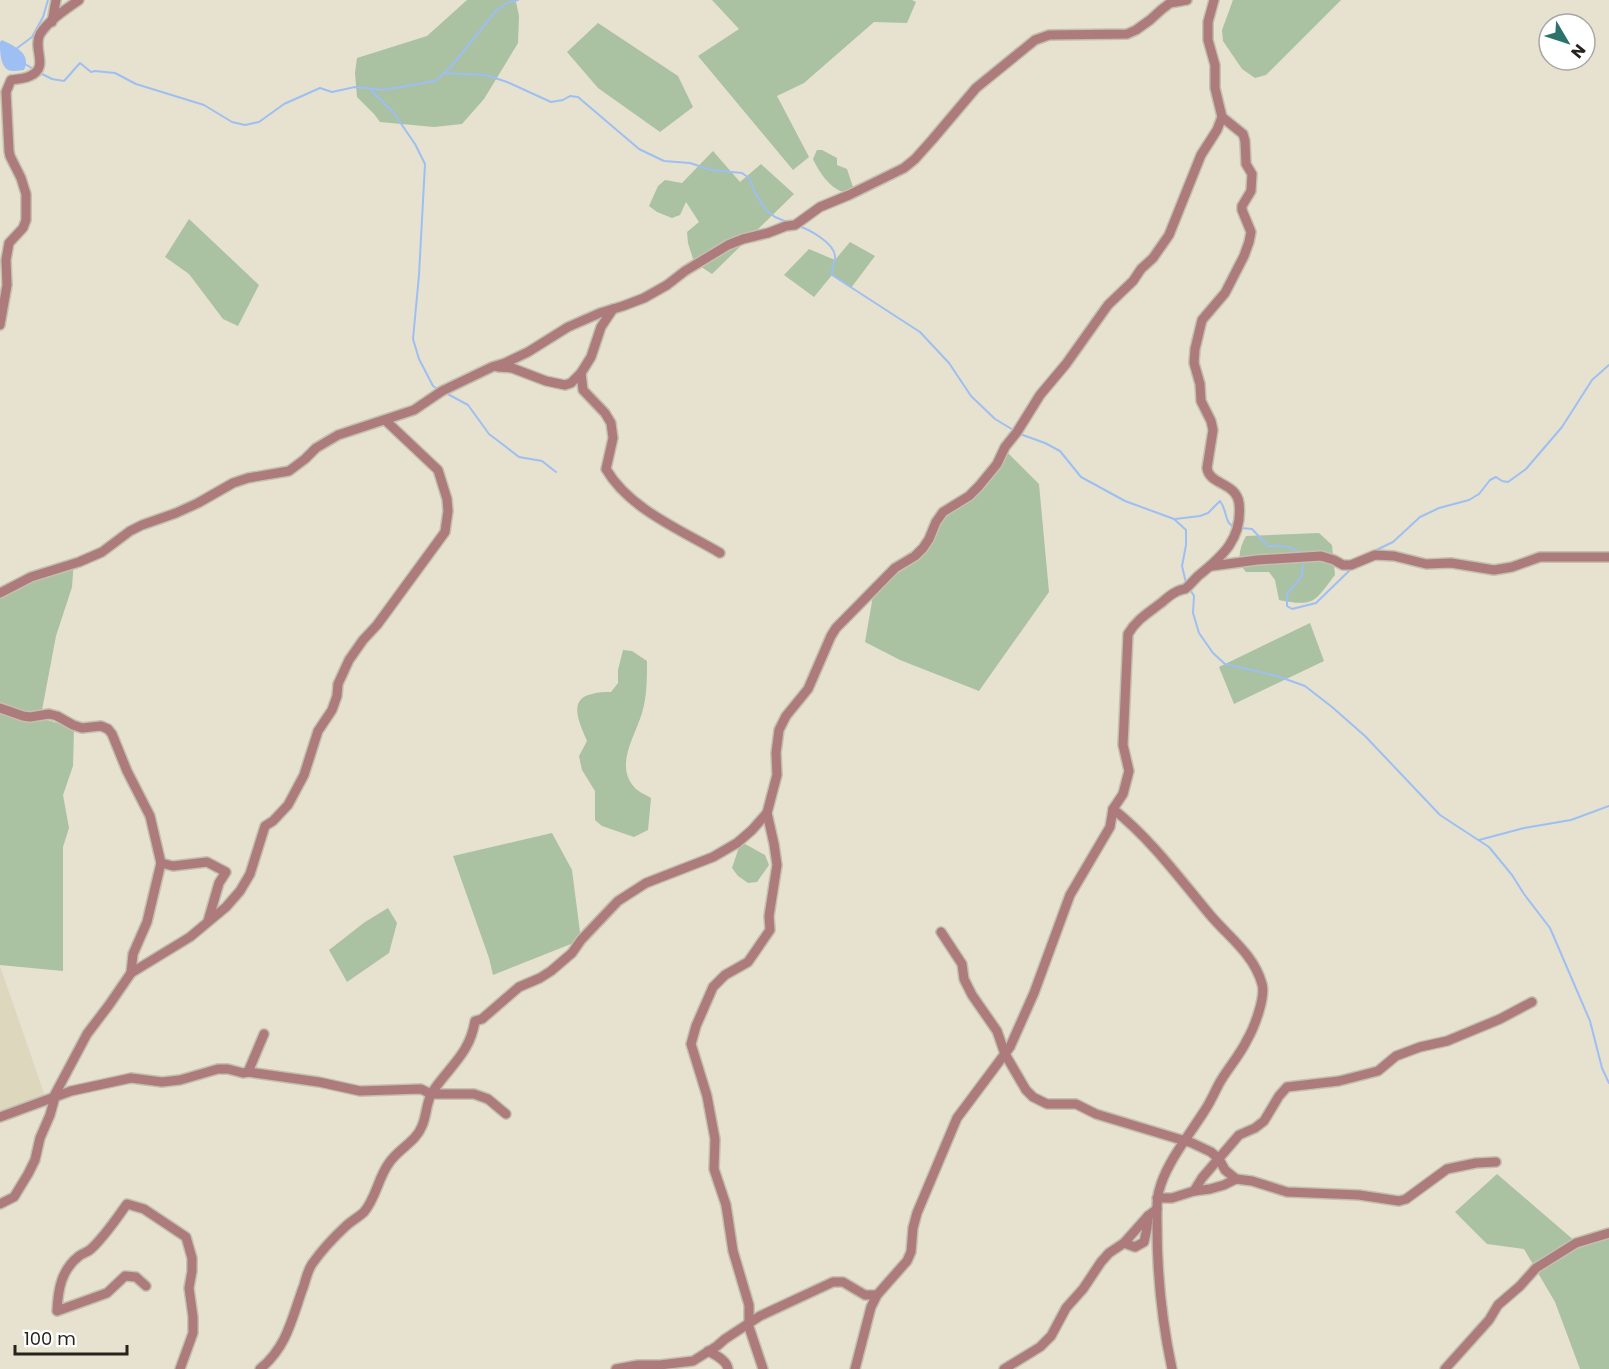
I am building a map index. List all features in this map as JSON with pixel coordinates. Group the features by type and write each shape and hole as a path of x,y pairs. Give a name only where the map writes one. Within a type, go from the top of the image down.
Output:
{"street":[{"path":"52,22 56,0"},
{"path":"0,100 11,80 30,76 38,71 41,62 39,37 52,22 79,0"},
{"path":"0,593 31,577 102,552 130,531 198,503 233,483 289,471 316,448 338,435 414,410 442,391 528,352 578,323 644,298 728,245 795,225 820,207 904,168 915,159 976,88 1035,40 1049,35 1127,34 1150,20 1170,3 1187,0"},
{"path":"855,1369 871,1308 877,1295 907,1261 911,1252 917,1213 957,1118 1010,1047 1034,993 1070,895 1110,827 1113,808 1123,794 1129,771 1123,745 1128,634 1144,614 1176,592 1186,589 1190,583 1212,566 1237,532 1239,502 1233,491 1208,474 1213,430 1201,400 1200,384 1194,363 1202,320 1225,293 1244,256 1251,232 1242,210 1251,191 1252,182 1252,174 1246,164 1245,141 1243,134 1222,117 1215,88 1215,65 1208,40 1208,22 1214,0"},
{"path":"0,325 7,285 6,260 9,243 26,220 26,194 9,151 6,92"},
{"path":"260,1369 270,1361 281,1346 311,1266 330,1241 364,1211 374,1195 383,1171 398,1152 411,1143 422,1127 431,1094 461,1056 472,1036 475,1022 482,1019 519,987 551,971 572,953 581,940 618,901 646,884 713,857 752,830 767,813 777,776 776,753 779,730 786,716 808,689 836,628 895,568 915,556 923,548 943,512 969,496 979,486 997,464 1005,447 1040,395 1066,364 1108,304 1153,258 1169,235 1201,155 1222,117"},
{"path":"492,367 512,368 546,381 565,385 571,383 591,357 601,327 613,309"},
{"path":"580,373 583,390 605,413 611,423 612,438 606,469 612,480 634,501 656,516 720,553"},
{"path":"0,1204 14,1197 32,1167 54,1098 87,1034 131,973 190,937 226,907 240,891 250,874 265,826 273,821 288,804 304,775 318,731 332,710 338,684 349,660 384,617 446,532 447,499 438,470 385,420"},
{"path":"1212,566 1257,560 1321,556 1342,565 1351,565 1375,555 1394,556 1426,564 1451,563 1494,570 1512,567 1540,557 1609,557"},
{"path":"0,708 30,717 49,714 82,728 101,726 112,734 127,771 150,816 161,864 147,922 133,954 131,973"},
{"path":"1113,808 1125,818 1175,872 1212,917 1245,950 1262,981 1263,988 1248,1040 1219,1083 1207,1108 1185,1142 1161,1184 1157,1198 1157,1250 1163,1315 1172,1369"},
{"path":"763,1369 748,1323 749,1305 733,1251 726,1205 714,1169 715,1139 707,1096 691,1044 696,1026 713,987 725,975 748,962 770,930 769,916 777,865 767,813"},
{"path":"161,864 178,866 207,862 226,872 219,883 208,922"},
{"path":"941,932 962,964 964,979 972,995 997,1031 1005,1054 1026,1090 1047,1104 1076,1104 1096,1114 1192,1143 1211,1152 1219,1159 1225,1170 1236,1179"},
{"path":"1194,1191 1202,1178 1239,1135 1264,1121 1287,1087 1339,1081 1378,1071 1396,1056 1420,1047 1447,1041 1500,1019 1532,1002"},
{"path":"248,1072 264,1034"},
{"path":"0,1117 71,1091 131,1078 162,1082 228,1069 243,1073 319,1082 360,1091 421,1089 431,1094 474,1094 488,1099 506,1114"},
{"path":"1157,1198 1172,1198 1194,1191 1215,1188 1236,1179 1252,1181 1287,1192 1359,1195 1399,1201 1406,1199 1447,1169 1476,1163 1496,1162"},
{"path":"146,1286 136,1277 125,1276 107,1293 57,1311 57,1298 64,1273 79,1256 90,1250 127,1204 144,1209 186,1237 192,1258 189,1288 193,1333 180,1369"},
{"path":"1004,1369 1040,1347 1051,1336 1066,1308 1083,1289 1101,1262 1109,1253 1124,1243 1157,1209"},
{"path":"1445,1369 1489,1320 1498,1305 1536,1268 1576,1243 1609,1233"},
{"path":"616,1369 638,1365 653,1367 689,1362 717,1346 748,1323 833,1282 843,1282 865,1295 877,1295"},
{"path":"708,1351 728,1365 728,1369"}],"shaded area":[{"path":"0,966 45,1096 0,1111"}],"green space":[{"path":"467,0 514,0 519,16 518,43 484,99 462,124 434,127 380,122 357,97 355,73 357,58 427,36"},
{"path":"712,0 912,0 916,2 907,23 874,22 804,83 777,96 809,157 793,170 698,56 739,29"},
{"path":"1233,0 1341,0 1266,75 1255,78 1242,69 1223,41 1222,30"},
{"path":"598,23 678,76 693,107 660,132 598,88 567,52"},
{"path":"817,150 822,150 837,158 837,165 847,169 853,187 843,192 829,183 813,159"},
{"path":"713,151 740,182 761,164 794,194 712,274 694,262 687,232 699,222 686,202 680,215 672,218 649,206 658,186 665,180 682,183"},
{"path":"189,219 259,285 238,326 223,319 189,274 165,257"},
{"path":"850,242 875,256 851,288 832,275 814,297 784,275 809,249 835,260"},
{"path":"1003,448 1039,484 1049,592 979,691 900,660 865,642 874,590 920,553 940,516 970,497"},
{"path":"1319,533 1332,545 1335,575 1313,600 1300,603 1279,600 1275,580 1269,572 1246,572 1241,564 1240,550 1246,536"},
{"path":"74,560 72,587 56,636 42,710 44,719 74,728 73,766 63,795 69,828 63,847 63,971 0,965 0,594"},
{"path":"1310,623 1324,661 1234,704 1219,667"},
{"path":"623,650 632,651 647,661 645,701 628,751 626,770 635,788 651,798 648,830 634,837 602,826 595,820 595,791 582,770 579,756 587,741 577,714 579,701 599,692 611,692 618,683 618,670"},
{"path":"552,833 572,870 581,940 493,975 453,856"},
{"path":"745,844 765,855 769,865 757,882 748,883 732,868 739,847"},
{"path":"388,908 397,923 389,953 347,982 329,950 365,922"},
{"path":"1497,1174 1576,1242 1609,1233 1609,1369 1580,1369 1555,1302 1524,1249 1487,1244 1455,1212"}],"water":[{"path":"2,40 24,55 26,64 24,70 9,70 3,65 0,42"}],"waterway":[{"path":"16,49 32,37 43,17 48,0"},
{"path":"40,73 52,79 64,81 80,63 91,72 115,73 136,84 204,105 232,122 245,125 259,122 284,104 320,88 332,92 355,87 383,90 435,81 450,68 495,12 505,4 518,0"},
{"path":"25,64 35,70"},
{"path":"444,73 486,75 551,102 570,96 578,97 639,149 664,161 690,163 711,170 742,173 749,178 765,209 775,217 787,222"},
{"path":"370,89 393,112 415,144 425,164 413,339 419,359 433,386 439,390"},
{"path":"798,226 814,233 834,251 835,261 832,275 920,332 949,363 971,396 995,419 1015,431"},
{"path":"1372,552 1393,542 1420,517 1439,508 1469,500 1479,494 1490,480 1496,477 1508,482 1526,469 1562,427 1592,380 1609,365"},
{"path":"444,392 468,405 489,434 519,457 542,461 556,472"},
{"path":"1020,434 1060,451 1081,477 1125,501 1174,519 1186,530 1182,566 1186,583"},
{"path":"1175,519 1208,513 1220,501 1227,520 1236,528"},
{"path":"1241,528 1252,529 1268,546 1290,548 1301,554"},
{"path":"1303,559 1302,576 1287,594 1287,606 1292,609 1316,603 1352,568"},
{"path":"1189,588 1194,596 1193,613 1199,633 1213,653 1225,664 1277,676 1305,686 1365,736 1440,815 1489,847 1550,928 1590,1021 1602,1068 1609,1083"},
{"path":"1479,840 1524,828 1571,820 1609,806"}]}
